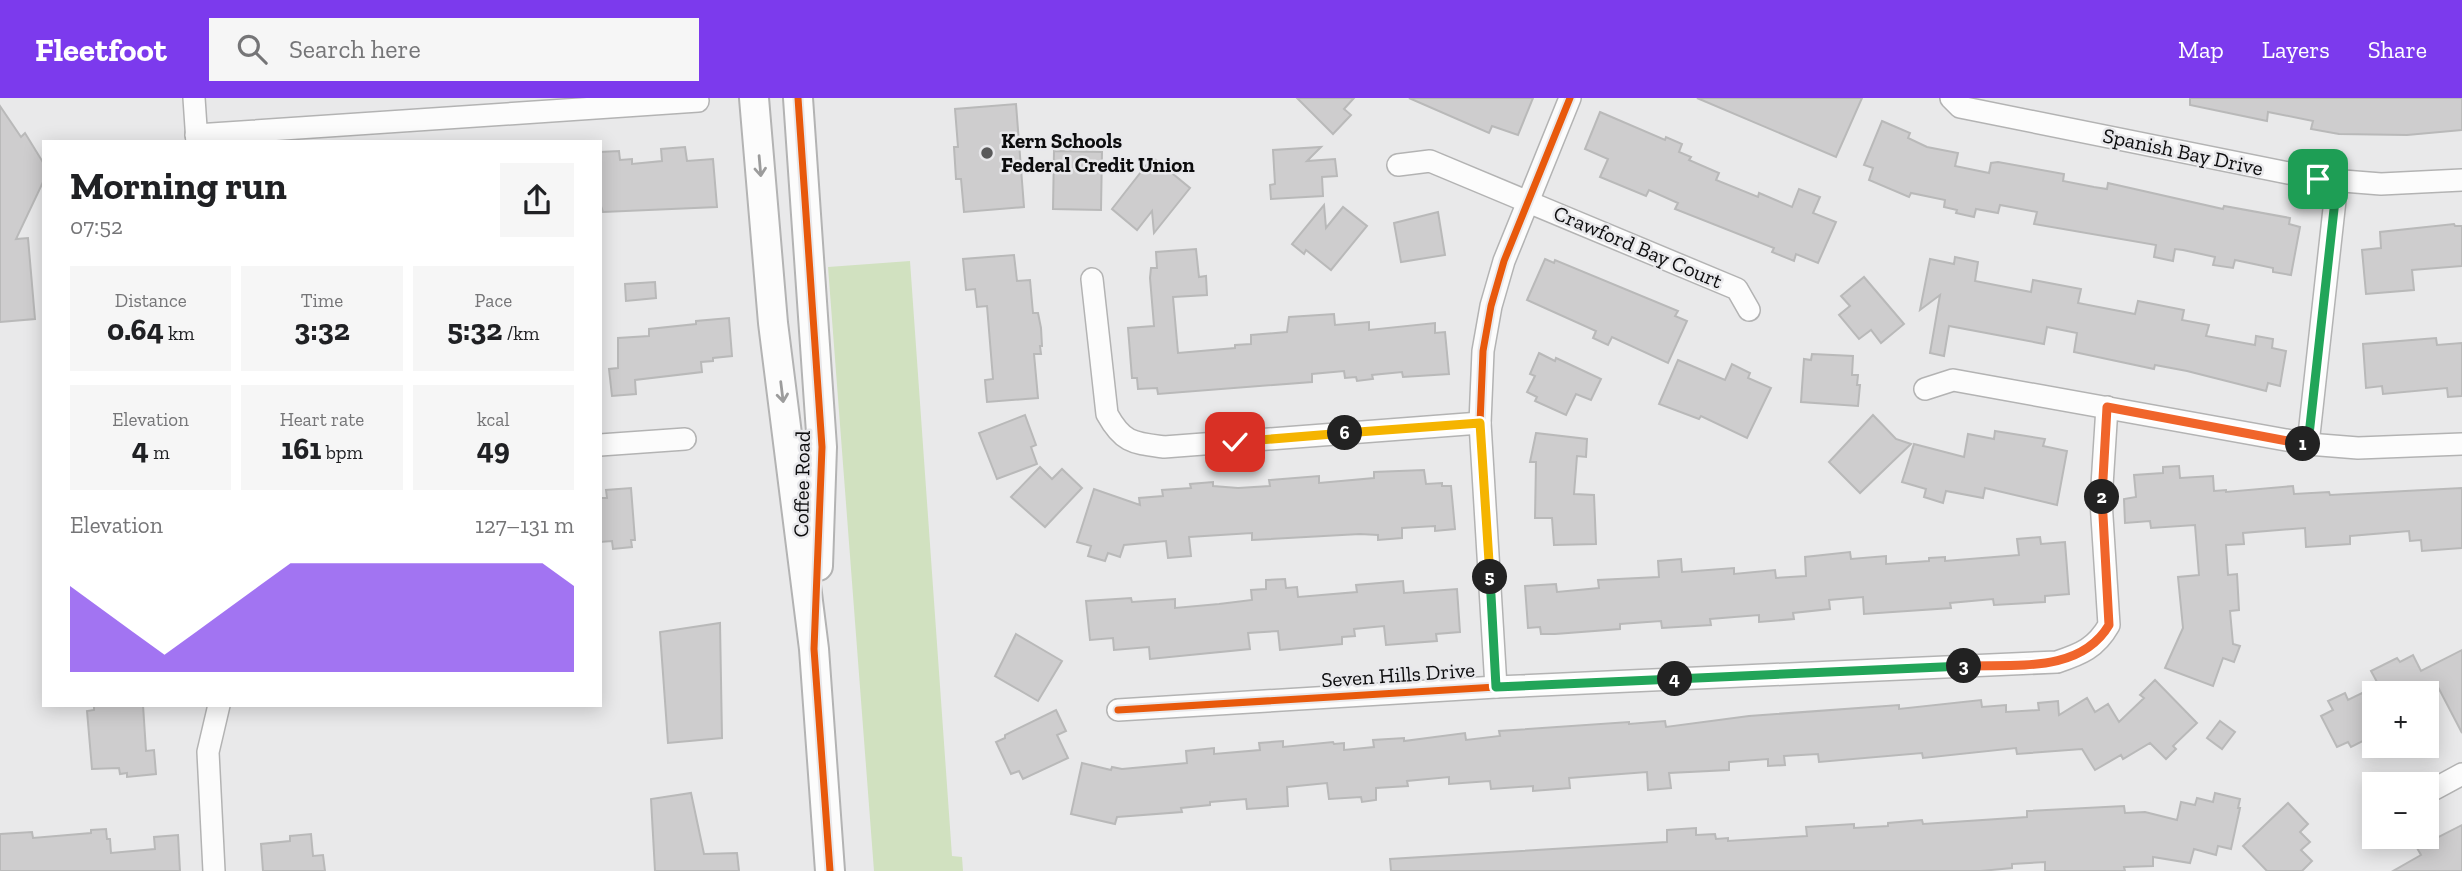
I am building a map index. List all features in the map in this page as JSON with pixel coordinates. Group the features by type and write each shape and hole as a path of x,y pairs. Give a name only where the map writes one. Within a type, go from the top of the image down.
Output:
{"main road":[{"name":"Coffee Road","path":"754,98 773,323 814,649 830,871"},
{"name":"Coffee Road","path":"798,98 822,447 814,649"}],"street":[{"path":"194,98 196,138 698,101"},
{"path":"1496,687 1480,423 1483,351 1491,306 1504,261 1570,98"},
{"name":"Spanish Bay Drive","path":"1951,98 1960,107 2337,182 2381,184 2462,180"},
{"name":"Crawford Bay Court","path":"1398,165 1430,161 1528,201 1737,289 1749,310"},
{"path":"2308,444 2337,182"},
{"path":"1092,279 1107,414 1116,431 1132,443 1164,447 1480,423"},
{"path":"1925,389 1953,380 2308,444 2410,448 2462,444"},
{"name":"Seven Hills Drive","path":"1118,710 1496,687 2057,662 2087,652 2101,639 2109,625 2101,501 2107,407"},
{"path":"602,445 685,439"},
{"path":"214,871 208,752 219,707"},
{"path":"2439,786 2462,774"}],"green space":[{"path":"910,261 952,856 962,857 963,871 874,871 828,267"}],"building":[{"path":"1297,98 1354,98 1344,109 1351,115 1333,134"},
{"path":"1409,98 1533,98 1518,135 1492,126 1489,133"},
{"path":"1697,98 1862,98 1836,157"},
{"path":"2190,98 2462,98 2462,130 2407,135 2339,134 2311,129 2313,121 2268,112 2267,121 2190,105"},
{"name":"Kern Schools Federal Credit Union","path":"1016,104 1024,207 964,212 961,179 956,179 954,147 958,147 955,109"},
{"path":"0,106 21,137 25,133 42,161 42,184 16,239 28,238 35,319 0,322"},
{"path":"1600,112 1665,140 1666,137 1682,144 1679,152 1691,157 1689,160 1719,173 1716,180 1758,197 1759,193 1792,207 1799,189 1820,197 1813,213 1836,222 1818,263 1796,254 1794,261 1772,252 1774,248 1675,209 1678,203 1649,190 1646,196 1600,177 1608,159 1585,149"},
{"path":"1882,121 1910,133 1908,138 1927,147 1958,153 1955,166 1989,173 1991,163 1998,162 2064,174 2063,181 2094,187 2107,189 2108,183 2223,209 2224,206 2290,218 2289,224 2300,227 2291,275 2273,272 2273,268 2235,260 2233,268 2213,265 2215,257 2183,250 2175,249 2173,261 2154,257 2156,245 2034,224 2037,212 2000,205 1998,213 1976,209 1974,217 1944,207 1945,200 1911,193 1909,197 1869,180 1873,168 1864,165"},
{"path":"685,147 687,161 713,159 717,207 603,212 602,152 619,151 620,160 632,159 632,164 662,161 661,149"},
{"path":"1321,147 1307,161 1335,159 1337,176 1322,177 1323,196 1271,199 1270,185 1275,184 1273,150"},
{"path":"1054,151 1102,152 1101,210 1053,209"},
{"path":"1156,160 1190,188 1154,233 1152,211 1137,230 1112,209 1148,163 1151,166"},
{"path":"1324,205 1326,228 1343,207 1367,226 1331,270 1306,250 1304,254 1292,244"},
{"path":"1438,212 1445,255 1401,262 1394,223"},
{"path":"2454,224 2462,226 2462,266 2412,270 2414,290 2366,294 2362,250 2381,248 2380,232"},
{"path":"1196,249 1199,277 1206,276 1207,295 1173,297 1178,353 1251,344 1251,335 1287,332 1289,317 1334,314 1335,325 1369,322 1369,330 1435,323 1435,333 1445,332 1449,374 1403,377 1402,372 1372,375 1373,379 1357,381 1356,377 1345,378 1344,371 1312,374 1312,382 1158,394 1157,388 1138,389 1137,378 1132,378 1128,328 1154,326 1150,278 1151,268 1157,268 1156,252"},
{"path":"1014,255 1017,281 1030,280 1033,313 1038,313 1041,328 1041,354 1034,354 1038,398 987,402 985,380 993,379 987,306 977,307 975,289 966,290 963,259"},
{"path":"1955,257 1978,262 1975,281 2031,292 2033,280 2081,289 2078,303 2135,314 2138,301 2184,310 2182,320 2209,325 2206,336 2255,345 2256,336 2273,339 2272,348 2286,351 2280,386 2268,383 2266,391 2187,371 2155,365 2154,369 2074,352 2077,333 2047,327 2044,344 1949,326 1944,356 1930,353 1940,295 1920,310 1930,259 1954,264"},
{"path":"1545,259 1554,263 1555,260 1678,311 1675,316 1687,321 1668,363 1612,337 1608,345 1593,338 1596,331 1527,300"},
{"path":"1864,277 1904,324 1881,343 1871,330 1859,339 1839,315 1850,306 1841,296"},
{"path":"655,282 656,298 626,301 625,284"},
{"path":"729,318 732,356 701,362 702,372 635,380 636,394 612,396 609,369 618,368 618,338 649,336 649,329"},
{"path":"2436,338 2437,345 2462,343 2462,396 2448,397 2447,388 2383,394 2382,386 2366,388 2363,344"},
{"path":"1539,353 1601,379 1591,400 1576,394 1566,415 1535,401 1537,397 1527,392 1535,376 1530,374"},
{"path":"1812,354 1853,356 1852,375 1858,375 1857,385 1860,385 1858,406 1801,402 1804,359 1811,360"},
{"path":"1678,360 1725,380 1732,364 1750,373 1748,378 1771,388 1747,438 1701,416 1699,419 1659,404"},
{"path":"1025,415 1036,445 1031,447 1037,464 997,479 979,433"},
{"path":"1873,415 1896,439 1911,444 1860,493 1829,462"},
{"path":"1995,431 2045,439 2043,446 2067,451 2057,505 1985,488 1983,498 1946,491 1943,503 1924,497 1926,489 1902,482 1914,444 1964,457 1968,434 1994,439"},
{"path":"1536,433 1587,439 1586,457 1577,456 1574,494 1594,495 1596,544 1554,545 1552,518 1535,518 1536,462 1530,462"},
{"path":"2179,466 2180,478 2213,476 2214,491 2226,492 2293,486 2294,494 2329,492 2330,495 2462,488 2462,548 2422,551 2421,540 2410,541 2409,531 2350,536 2350,544 2306,547 2305,528 2243,533 2244,544 2226,545 2228,575 2237,574 2239,610 2230,611 2233,644 2240,646 2234,662 2223,658 2213,686 2165,668 2183,628 2178,577 2199,575 2195,525 2151,528 2150,521 2125,523 2124,499 2136,497 2134,475 2163,473 2163,467"},
{"path":"1040,467 1052,479 1062,469 1082,488 1045,527 1011,497"},
{"path":"1424,470 1426,484 1442,483 1442,486 1451,486 1455,529 1435,531 1435,526 1402,528 1402,538 1378,540 1378,535 1360,534 1252,540 1252,533 1189,537 1191,556 1168,558 1166,541 1124,545 1120,557 1108,553 1105,561 1088,556 1091,546 1077,542 1094,489 1140,505 1139,498 1163,496 1162,490 1191,488 1190,484 1213,482 1213,486 1238,488 1270,486 1269,480 1319,476 1319,483 1374,478 1374,472"},
{"path":"631,488 635,540 631,540 632,547 613,549 612,541 602,542 602,498 607,498 606,490"},
{"path":"2040,537 2041,544 2065,542 2069,594 2045,596 2045,602 1994,605 1993,599 1950,603 1951,608 1864,614 1863,597 1829,600 1830,609 1793,613 1794,619 1759,622 1759,615 1710,619 1711,625 1662,628 1661,621 1620,624 1620,629 1555,634 1541,634 1540,627 1528,628 1525,586 1556,584 1557,592 1599,588 1598,580 1659,577 1658,561 1681,559 1682,572 1734,568 1734,574 1775,570 1776,578 1806,576 1805,557 1850,552 1851,559 1886,556 1886,564 1929,561 1929,558 1945,557 1945,561 2019,555 2017,539"},
{"path":"1285,579 1286,588 1297,587 1298,597 1357,592 1356,585 1403,581 1404,593 1457,589 1460,632 1436,634 1437,641 1386,645 1384,626 1354,629 1355,636 1342,637 1342,644 1280,650 1278,631 1248,633 1250,649 1150,659 1149,647 1114,650 1113,638 1090,640 1086,601 1175,599 1175,608 1219,604 1252,600 1251,590 1266,589 1266,580"},
{"path":"720,623 722,738 668,743 660,632"},
{"path":"1016,634 1062,661 1038,701 995,676"},
{"path":"2462,650 2462,733 2439,689 2439,681 2376,681 2371,671 2397,658 2400,662 2413,655 2421,671"},
{"path":"2155,680 2197,723 2173,746 2176,749 2166,759 2150,743 2123,759 2121,755 2095,770 2082,749 2017,754 2016,748 1923,758 1922,753 1819,762 1818,754 1784,756 1785,765 1768,766 1768,759 1729,762 1729,770 1669,773 1671,788 1648,790 1647,772 1569,778 1570,788 1533,791 1533,786 1491,789 1490,781 1449,784 1449,777 1407,781 1408,786 1376,788 1376,800 1362,802 1361,797 1329,799 1327,783 1287,787 1288,806 1247,809 1246,799 1210,802 1210,805 1181,808 1182,812 1117,817 1115,824 1071,814 1082,763 1111,770 1112,767 1122,769 1187,763 1186,751 1214,748 1214,754 1260,750 1259,743 1283,741 1283,747 1344,743 1344,750 1374,747 1373,740 1404,738 1404,741 1465,733 1466,740 1500,736 1499,731 1629,722 1665,721 1666,727 1749,716 1899,705 1899,709 1981,700 1982,707 2006,705 2006,712 2039,710 2038,703 2058,701 2059,715 2087,698 2095,712 2108,704 2119,722 2144,698 2140,695"},
{"path":"2345,693 2348,700 2362,693 2362,742 2351,747 2348,742 2337,747 2321,716 2333,710 2328,701"},
{"path":"94,707 143,707 146,751 154,750 156,774 127,777 127,773 120,774 119,768 92,769 87,711 94,710"},
{"path":"1056,710 1066,731 1057,735 1068,758 1023,779 1019,771 1011,774 996,742"},
{"path":"2220,721 2235,732 2222,749 2207,738"},
{"path":"691,793 704,854 737,853 739,871 655,871 651,799"},
{"path":"2215,793 2240,799 2231,849 2218,846 2216,855 2194,849 2190,863 2153,857 2153,866 2124,867 2125,871 2045,871 2045,862 2012,864 2012,868 1981,871 1391,871 1390,859 1667,842 1667,830 1696,828 1696,835 1715,834 1716,839 1728,838 1728,841 1807,836 1806,827 1854,824 1854,828 1888,826 1888,823 1922,820 1923,824 2027,817 2027,811 2124,806 2125,813 2145,812 2177,820 2181,802 2195,805 2197,798 2213,802"},
{"path":"2288,803 2308,824 2300,832 2310,842 2301,850 2312,861 2302,871 2267,871 2243,846"},
{"path":"2462,825 2462,871 2393,871 2421,855 2418,849 2439,849 2439,837"},
{"path":"106,829 111,853 155,849 154,837 178,835 180,871 0,871 0,834 32,832 33,838 91,833 91,830"},
{"path":"311,834 313,856 323,855 325,871 263,871 261,844 290,841 290,836"}],"cycle path":[{"path":"798,98 822,447 814,649 830,871"},
{"path":"1496,687 1480,423 1483,351 1491,306 1504,261 1570,98"},
{"path":"1118,710 1496,687 2057,662 2087,649 2109,625 2101,501 2107,407"}],"place":[{"name":"Kern Schools Federal Credit Union","path":"987,153"}],"route":[{"path":"1235,442 1480,423 1496,687 2057,662 2087,652 2101,639 2109,625 2101,501 2107,407 2273,440 2308,444 2337,182 2318,179"}]}
